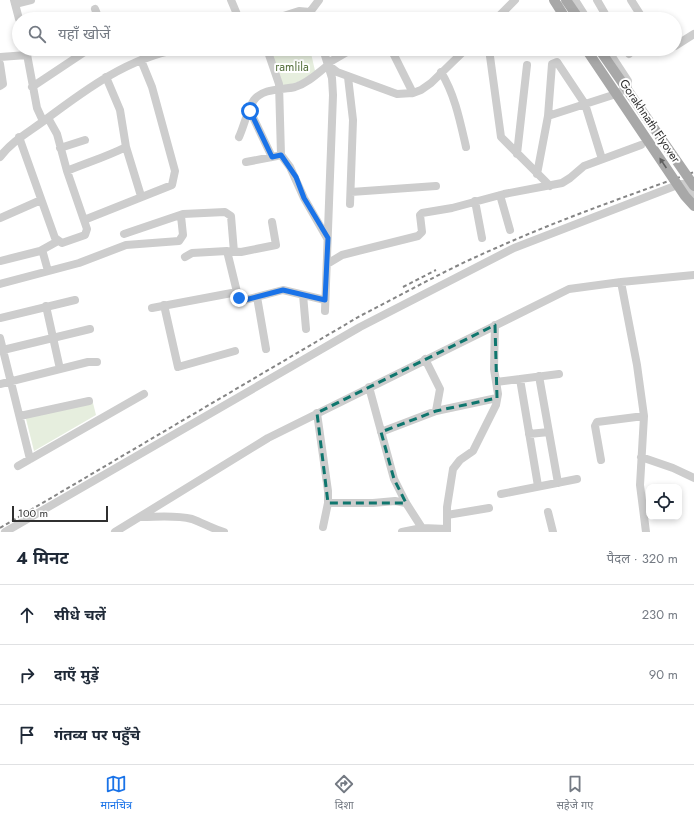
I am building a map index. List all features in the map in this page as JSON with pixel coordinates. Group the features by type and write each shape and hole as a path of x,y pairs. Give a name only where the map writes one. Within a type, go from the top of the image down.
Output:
{"main road":[{"path":"554,0 562,12"},
{"path":"566,0 574,12"},
{"name":"Gorakhnath Flyover","path":"591,56 685,196 694,206"},
{"name":"Gorakhnath Flyover","path":"604,56 694,186"}],"street":[{"path":"17,12 14,2 31,0"},
{"path":"231,0 236,12"},
{"path":"314,12 319,0"},
{"path":"503,12 515,0"},
{"path":"575,0 583,12"},
{"path":"597,0 604,12"},
{"path":"631,0 639,12"},
{"path":"682,42 694,34"},
{"path":"0,57 12,55"},
{"path":"0,261 40,251 58,241 62,242 85,234 87,231 66,171 57,134 37,108 27,56"},
{"path":"32,87 78,56"},
{"path":"0,157 20,137 80,93 106,77 151,56"},
{"path":"269,56 279,89 281,155 293,172 304,198 328,238"},
{"path":"325,56 332,78 333,95 325,311"},
{"path":"239,137 250,111 250,106 255,98 262,94 279,89 295,87 304,83 341,56"},
{"path":"394,56 413,94"},
{"path":"328,64 337,72 348,77 397,94 413,94 431,83 458,56"},
{"path":"490,56 499,133 503,141 550,186"},
{"path":"548,116 613,95 628,88 629,85 611,56"},
{"path":"84,220 141,196 172,185 175,171 152,87 141,60"},
{"path":"537,174 548,116 552,64 556,62 559,63 585,104 602,159"},
{"path":"0,64 3,84 0,86"},
{"path":"517,154 528,65"},
{"path":"441,72 449,85 456,103 466,147"},
{"path":"106,77 120,110 126,147 141,196"},
{"path":"348,77 353,120 350,204"},
{"path":"250,111 272,157"},
{"path":"20,137 58,241"},
{"path":"60,148 85,140"},
{"path":"327,264 342,255 420,235 422,232 420,215 422,213 500,195 550,186 566,181 580,168 640,145"},
{"path":"66,171 87,162 102,159 126,147"},
{"path":"246,162 281,155"},
{"path":"5,532 352,331 509,250 680,184 683,184 694,196"},
{"path":"351,192 436,186"},
{"path":"500,195 510,230"},
{"path":"0,218 42,200"},
{"path":"475,201 482,238"},
{"path":"124,234 181,216 183,214 228,214 231,216 231,251 241,301 283,290 325,300"},
{"path":"0,284 79,263 126,246 179,241 183,235 181,216"},
{"path":"185,257 192,253 231,251 241,252 276,245 272,222"},
{"path":"40,251 43,253 48,271"},
{"path":"115,532 268,438 569,289 694,275"},
{"path":"621,282 637,365 644,416 640,485 646,532"},
{"path":"152,308 238,292"},
{"path":"303,295 306,329"},
{"path":"257,297 266,349"},
{"path":"0,318 75,300"},
{"path":"164,305 178,367 235,351"},
{"path":"46,306 60,369"},
{"path":"402,532 422,528 447,531 447,515 453,469 460,460 473,451 496,405 497,398 494,369 495,325"},
{"path":"3,350 90,329"},
{"path":"0,338 30,459"},
{"path":"426,359 440,389 436,411"},
{"path":"0,384 88,362 98,362"},
{"path":"496,382 559,374"},
{"path":"540,376 558,482"},
{"path":"520,379 538,486"},
{"path":"369,387 394,479 406,503 422,528"},
{"path":"18,466 144,394"},
{"path":"381,432 436,411 497,398"},
{"path":"20,416 89,401"},
{"path":"317,413 328,491 328,503 323,527"},
{"path":"601,460 595,426 597,422 644,416"},
{"path":"529,434 549,432"},
{"path":"641,457 673,468 694,478"},
{"path":"501,494 577,479"},
{"path":"328,503 373,503 395,501 406,503"},
{"path":"447,515 489,508"},
{"path":"548,512 553,532"},
{"path":"140,517 176,517 193,520 211,529 224,532"}],"highlighted area":[{"path":"495,325 497,398 436,411 381,432 394,479 406,503 328,503 317,413"}],"green space":[{"name":"ramlila","path":"268,56 312,56 316,75 279,89"},
{"path":"92,399 96,415 34,451 25,415"}],"railway":[{"path":"0,528 360,316 427,281 520,237 594,208 694,172"},
{"path":"403,287 436,270"}],"route":[{"path":"239,298 241,301 283,290 325,300 328,238 304,198 296,177 290,167 281,155 272,157 250,111"}]}
